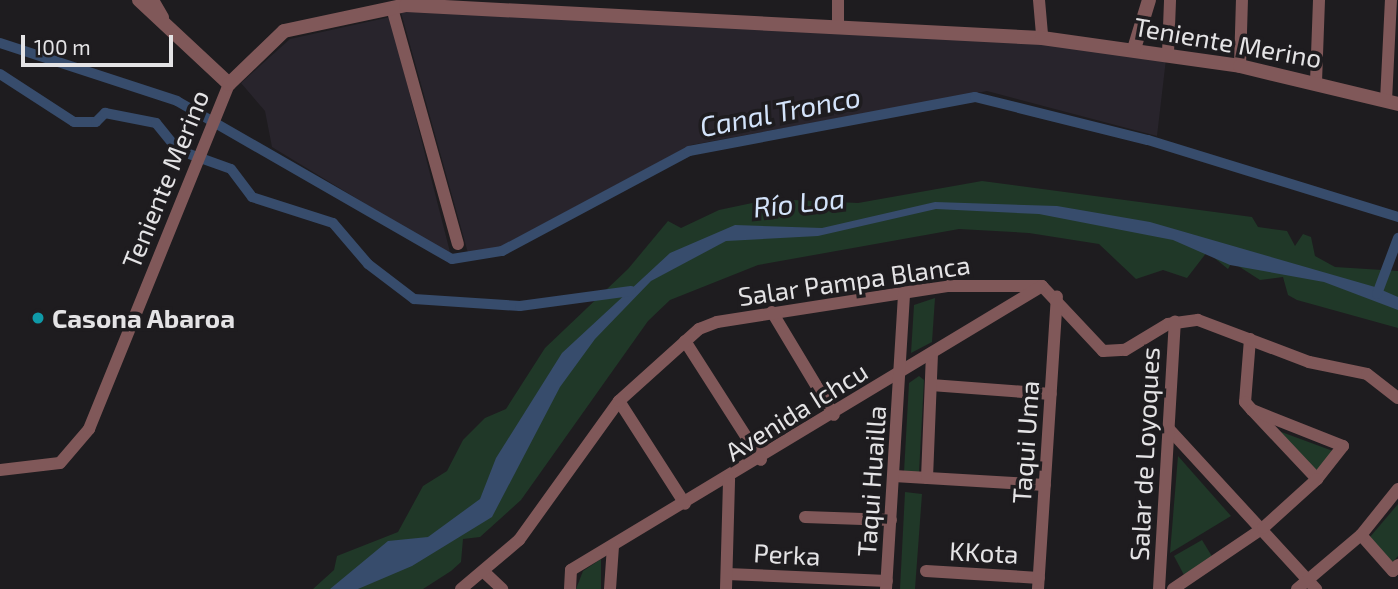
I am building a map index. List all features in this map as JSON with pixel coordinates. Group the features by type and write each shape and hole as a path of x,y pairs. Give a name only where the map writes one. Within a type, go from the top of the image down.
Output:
{"street":[{"path":"139,0 163,17 229,84"},
{"path":"153,0 163,17"},
{"path":"838,0 838,25"},
{"path":"1039,0 1042,38"},
{"path":"1134,49 1149,0"},
{"path":"1168,53 1170,0"},
{"path":"1240,65 1242,0"},
{"path":"1316,82 1319,0"},
{"path":"1391,0 1392,103"},
{"path":"390,4 458,244"},
{"name":"Teniente Merino","path":"0,470 60,463 89,429 111,382 229,84 285,31 390,4 838,25 1042,38 1168,53 1240,65 1392,103"},
{"path":"1042,286 1057,297 1103,351 1125,351 1175,321 1221,324 1250,339 1367,374 1398,398"},
{"name":"Salar Pampa Blanca","path":"461,589 519,540 619,401 685,341 717,322 904,293 1042,286"},
{"name":"Avenida Ichcu","path":"570,589 571,570 761,460 1042,286"},
{"name":"Taqui Huailla","path":"887,585 904,293"},
{"name":"Taqui Uma","path":"1039,584 1057,297"},
{"path":"772,312 834,415"},
{"name":"Salar de Loyoques","path":"1159,589 1175,321"},
{"path":"1250,339 1245,402 1317,480"},
{"path":"685,341 761,460"},
{"name":"Taqui Huailla","path":"927,478 932,354"},
{"path":"931,385 1051,394"},
{"path":"619,401 685,504"},
{"path":"1173,589 1263,528 1317,480 1343,446 1252,410"},
{"path":"1168,428 1263,528 1312,585"},
{"path":"894,476 1045,485"},
{"path":"726,589 729,479"},
{"path":"1297,589 1312,585 1361,535 1398,489"},
{"path":"805,517 891,520"},
{"path":"1361,535 1393,571 1398,565"},
{"path":"610,589 612,546"},
{"name":"KKota","path":"926,571 1039,584"},
{"path":"484,572 502,589"},
{"name":"Perka","path":"727,574 887,585"}],"shaded area":[{"path":"400,9 1041,42 1166,59 1157,136 987,91 691,145 496,249 468,253"},
{"path":"390,17 451,256 272,147 265,111 241,83 290,39"}],"green space":[{"path":"982,181 1252,217 1258,227 1287,231 1295,246 1303,234 1311,237 1315,256 1335,267 1398,271 1398,328 1297,300 1288,295 1283,277 1260,280 1232,262 1228,269 1207,252 1187,278 1163,270 1136,279 1099,244 1029,233 959,229 758,265 670,300 648,321 521,500 480,537 463,539 461,562 451,571 423,589 313,589 334,570 337,556 398,532 423,486 447,471 463,440 485,418 506,409 545,348 628,269 668,221 681,228 719,210 771,199 858,203"},
{"path":"935,298 932,342 911,353 914,305"},
{"path":"919,376 924,380 919,473 904,472 909,383"},
{"path":"1276,430 1333,451 1316,473"},
{"path":"1178,456 1231,516 1170,553"},
{"path":"905,492 922,494 915,589 900,589"},
{"path":"1398,504 1398,556 1392,563 1370,537"},
{"path":"1202,540 1213,558 1184,575 1174,556"},
{"path":"601,559 601,589 576,589 583,571"}],"water":[{"path":"935,202 1057,206 1150,222 1375,287 1398,297 1398,310 1324,282 1230,265 1173,240 1039,214 936,209 818,236 726,241 651,281 595,339 560,387 492,517 412,566 358,589 330,589 388,541 428,537 480,499 496,458 562,353 670,253 735,225 822,228"}],"waterway":[{"name":"Canal Tronco","path":"0,43 177,101 452,259 502,251 689,151 975,97 1148,140 1398,217"},
{"path":"0,74 74,122 96,122 105,113 156,123 178,150 231,169 252,197 333,223 368,264 414,299 520,306 631,291"},
{"name":"Canal Tronco","path":"1377,294 1398,238"}],"place":[{"name":"Casona Abaroa","path":"38,318"}],"water label":[{"name":"Río Loa","path":"799,202"}]}
